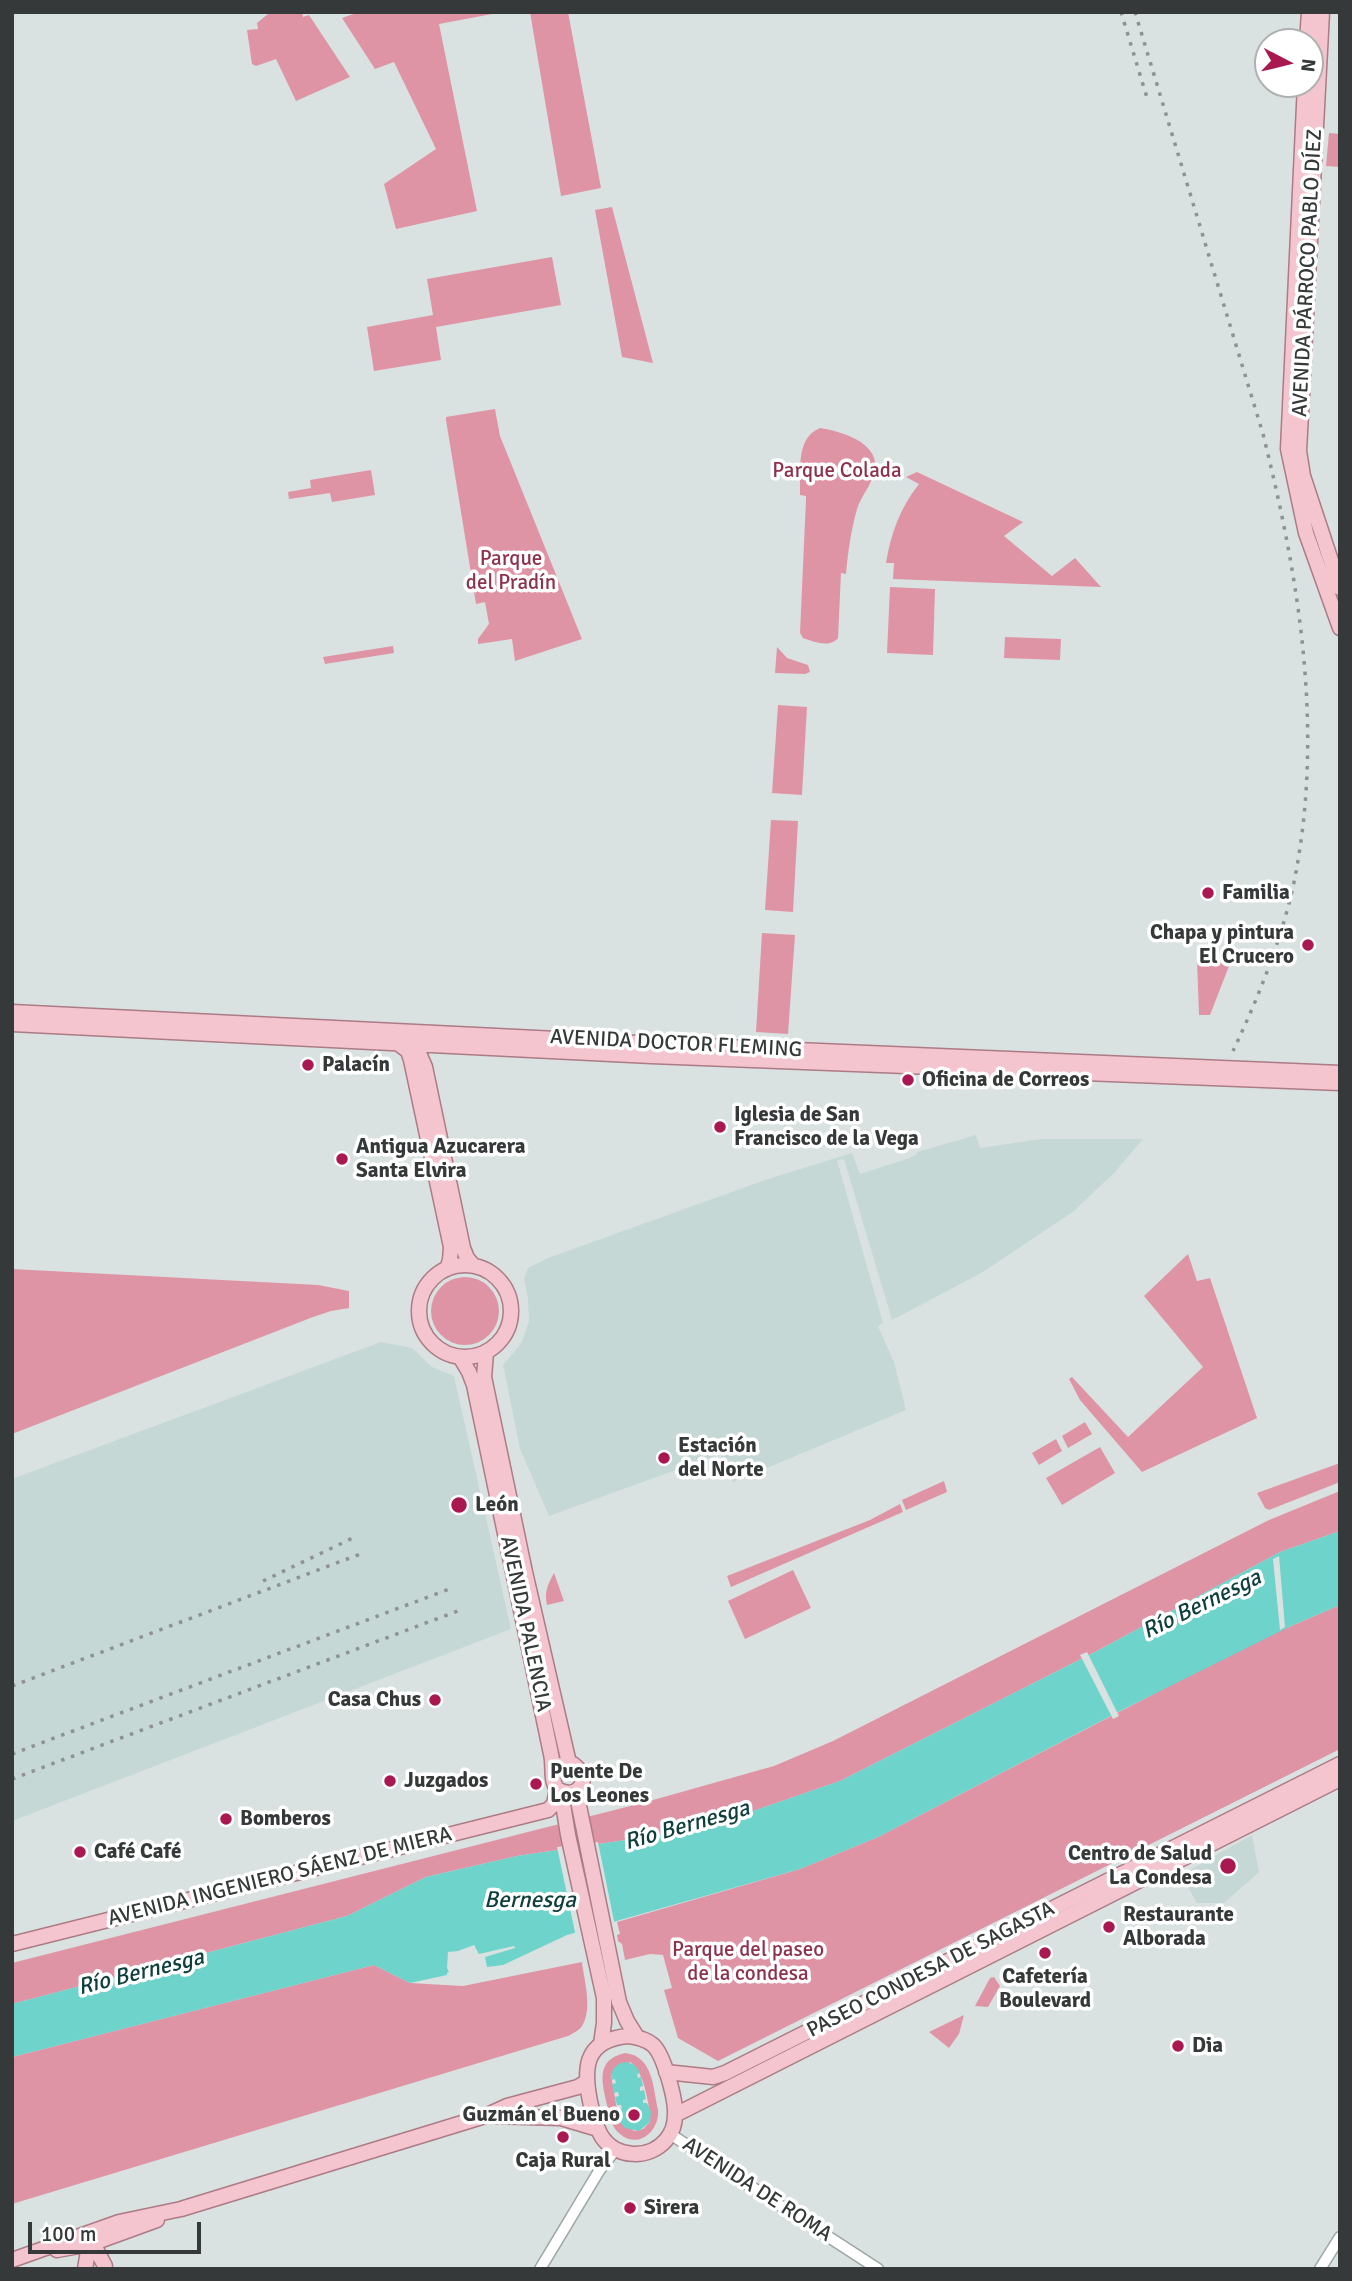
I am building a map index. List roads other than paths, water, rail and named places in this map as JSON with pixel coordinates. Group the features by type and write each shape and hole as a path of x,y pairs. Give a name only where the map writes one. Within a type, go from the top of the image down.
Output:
{"main road":[{"name":"AVENIDA PÁRROCO PABLO DÍEZ","path":"1313,532 1299,451 1322,12"},
{"name":"AVENIDA PÁRROCO PABLO DÍEZ","path":"1304,98 1288,449 1313,532"},
{"path":"1313,532 1340,587"},
{"path":"1313,532 1340,628"},
{"name":"AVENIDA DOCTOR FLEMING","path":"12,1012 398,1036 416,1043 439,1045 651,1056 1286,1082 1337,1080"},
{"name":"AVENIDA DOCTOR FLEMING","path":"12,1024 678,1045 1337,1080"},
{"path":"398,1036 411,1060 451,1247 447,1269"},
{"path":"416,1043 425,1067 463,1248 474,1266"},
{"path":"425,1067 428,1057 439,1045"},
{"path":"474,1266 499,1280 509,1300 508,1326 502,1338 486,1353 460,1357 447,1354 427,1338 419,1320 421,1297 427,1285 447,1269 474,1266"},
{"name":"AVENIDA PALENCIA","path":"486,1353 484,1377 569,1763 577,1766 583,1773 582,1783 565,1791"},
{"name":"AVENIDA PALENCIA","path":"460,1357 470,1372 474,1385 554,1772 553,1781 565,1791 584,1832 604,1998 601,2044"},
{"path":"554,1772 560,1765 569,1763"},
{"name":"PASEO CONDESA DE SAGASTA","path":"666,2072 713,2077 725,2073 1340,1764"},
{"name":"PASEO CONDESA DE SAGASTA","path":"675,2115 1340,1779"},
{"path":"565,1791 548,1810 567,1828"},
{"name":"AVENIDA PALENCIA","path":"565,1791 567,1828 598,1941 619,2003 638,2037"},
{"name":"AVENIDA INGENIERO SÁENZ DE MIERA","path":"12,1944 548,1810"},
{"path":"615,2037 638,2037 658,2052 666,2072 675,2115 670,2134 662,2144 644,2153 635,2154 615,2149 607,2143 598,2129 586,2082 589,2060 601,2044 615,2037"},
{"path":"12,2260 70,2238 181,2209 485,2116 507,2106 578,2087 586,2082"},
{"path":"485,2116 561,2118 598,2129"},
{"path":"28,2255 91,2244 143,2227 181,2209"},
{"path":"85,2269 91,2244 103,2235 132,2225 143,2217"},
{"path":"104,2267 115,2243 125,2233"},
{"path":"70,2238 91,2244 101,2256 104,2267"},
{"path":"45,2252 68,2254 77,2259 85,2269"}],"street":[{"name":"AVENIDA DE ROMA","path":"670,2134 878,2269"},
{"path":"540,2269 615,2149"},
{"path":"1320,2269 1340,2237"}],"water":[{"name":"Bernesga","path":"1340,1531 1340,1605 1291,1626 1126,1708 878,1837 800,1869 567,1935 503,1965 487,1967 485,1957 515,1948 514,1946 479,1954 474,1945 448,1952 447,1975 410,1983 374,1965 12,2057 12,2004 347,1916 426,1877 517,1856 701,1829 840,1781 1097,1651 1280,1552"},
{"path":"625,2062 634,2065 639,2071 638,2078 641,2077 643,2086 640,2091 644,2090 646,2099 643,2103 647,2103 651,2112 650,2122 639,2131 625,2128 619,2121 618,2110 622,2108 617,2105 615,2097 619,2096 618,2092 614,2093 612,2084 616,2083 615,2079 611,2080 611,2076 616,2066"}],"railway":[{"path":"1121,12 1148,101"},
{"path":"1135,12 1263,434 1288,546 1304,659 1307,773 1293,887 1268,970 1233,1051"},
{"path":"263,1581 357,1536"},
{"path":"12,1686 363,1553"},
{"path":"12,1754 452,1588"},
{"path":"12,1779 463,1609"}],"place":[{"name":"Familia","path":"1208,893"},
{"name":"Chapa y pintura El Crucero","path":"1308,945"},
{"name":"Palacín","path":"308,1065"},
{"name":"Oficina de Correos","path":"908,1080"},
{"name":"Iglesia de San Francisco de la Vega","path":"720,1127"},
{"name":"Antigua Azucarera Santa Elvira","path":"342,1159"},
{"name":"Estación del Norte","path":"664,1458"},
{"name":"León","path":"459,1505"},
{"name":"Casa Chus","path":"435,1700"},
{"name":"Juzgados","path":"390,1781"},
{"name":"Puente De Los Leones","path":"536,1784"},
{"name":"Bomberos","path":"226,1819"},
{"name":"Café Café","path":"80,1852"},
{"name":"Centro de Salud La Condesa","path":"1228,1866"},
{"name":"Restaurante Alborada","path":"1109,1927"},
{"name":"Cafetería Boulevard","path":"1045,1953"},
{"name":"Dia","path":"1178,2046"},
{"name":"Guzmán el Bueno","path":"634,2115"},
{"name":"Caja Rural","path":"563,2137"},
{"name":"Sirera","path":"630,2208"}],"park label":[{"name":"Parque Colada","path":"837,471"},
{"name":"Parque del Pradín","path":"511,571"},
{"name":"Parque del paseo de la condesa","path":"748,1962"}],"water label":[{"name":"Río Bernesga","path":"1202,1605"},
{"name":"Río Bernesga","path":"687,1826"},
{"name":"Río Bernesga","path":"141,1973"}]}
